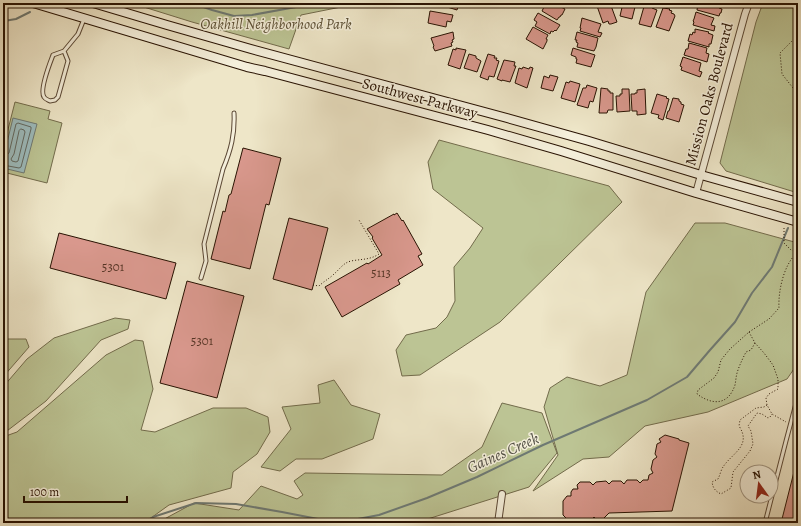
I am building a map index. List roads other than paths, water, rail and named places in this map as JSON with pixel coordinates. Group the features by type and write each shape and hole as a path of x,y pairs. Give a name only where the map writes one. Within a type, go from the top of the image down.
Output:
{"main road":[{"name":"Southwest Parkway","path":"33,3 242,65 488,130 798,222"},
{"name":"Southwest Parkway","path":"93,3 167,26 508,118 798,202"}],"street":[{"name":"Mission Oaks Boulevard","path":"696,192 749,3"},
{"path":"498,523 502,494"}],"lane":[{"path":"64,51 68,61 58,97 55,100 50,101 43,95 49,64 53,55 64,51 78,34 84,18"},
{"path":"201,278 206,261 204,244 234,132 234,113"},
{"path":"766,523 798,396"}],"water":[{"path":"13,118 37,124 24,173 3,168 3,159"}],"waterway":[{"path":"192,3 234,16 252,15 318,3"},
{"path":"4,21 16,19 30,12"},
{"name":"Gaines Creek","path":"143,523 153,517 196,503 236,504 342,522 379,515 427,498 477,477 543,445 647,400 687,377 735,322 752,293 772,267 788,228"}],"park label":[{"name":"Oakhill Neighborhood Park","path":"276,24"}]}
